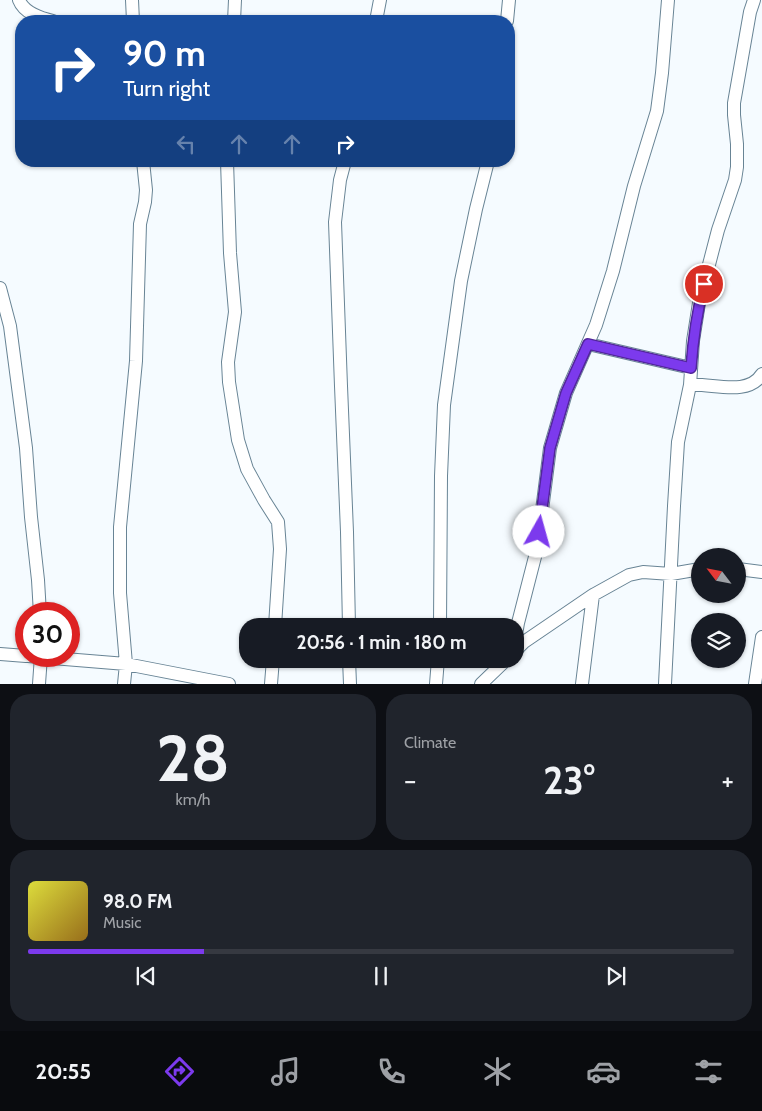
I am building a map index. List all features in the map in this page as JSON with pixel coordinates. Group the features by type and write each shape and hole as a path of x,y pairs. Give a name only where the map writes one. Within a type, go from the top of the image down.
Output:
{"street":[{"path":"19,0 21,5 30,13 36,15"},
{"path":"132,0 133,15"},
{"path":"235,15 236,0"},
{"path":"377,15 380,0"},
{"path":"508,15 509,0"},
{"path":"519,618 537,549 550,448 566,393 596,326 613,271 634,186 657,111 668,0"},
{"path":"665,684 678,442 690,385 693,341 699,302 718,230 735,180 737,144 734,103 750,12 754,0"},
{"path":"124,684 126,664 120,593 120,527 136,361 140,224 146,190 144,167"},
{"path":"228,167 230,253 235,312 228,362 229,382 238,440 247,469 278,522 280,548 276,618"},
{"path":"343,167 335,222 349,618"},
{"path":"440,618 441,476 444,405 461,281 487,167"},
{"path":"0,288 10,326 26,448 39,602"},
{"path":"588,344 691,368"},
{"path":"690,385 737,388 750,385 760,378 762,374"},
{"path":"746,569 762,572"},
{"path":"524,642 593,595 629,575 643,572 671,574 691,571"},
{"path":"582,684 593,595"},
{"path":"755,684 762,637"},
{"path":"0,654 15,655"},
{"path":"80,660 126,664 198,680 229,684"},
{"path":"39,684 41,667"},
{"path":"271,684 272,668"},
{"path":"349,668 350,684"},
{"path":"436,684 437,668"},
{"path":"481,684 498,668"}],"route":[{"path":"539,532 550,448 566,393 588,344 691,368 699,302 704,284"}]}
